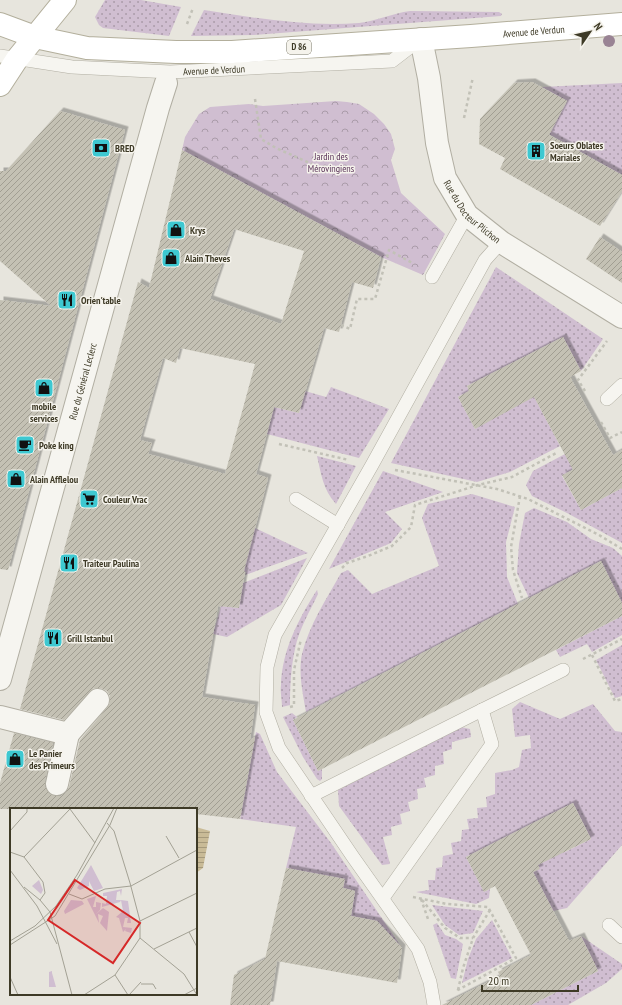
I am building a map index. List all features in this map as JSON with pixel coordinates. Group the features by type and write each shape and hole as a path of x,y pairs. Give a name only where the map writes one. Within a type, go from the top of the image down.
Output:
{"main road":[{"path":"0,84 9,57 34,37 65,0"},
{"name":"Avenue de Verdun","path":"0,24 34,37 87,48 176,52 232,52 622,24"}],"street":[{"name":"Rue du Docteur Plichon","path":"421,39 429,78 437,143 445,178 467,215 501,242 622,317"},
{"name":"Rue du Général Leclerc","path":"0,679 166,83"},
{"path":"58,784 68,734 98,700"},
{"path":"0,717 68,734"}],"lane":[{"name":"Avenue de Verdun","path":"9,57 72,68 170,72 320,66 392,62 421,39"},
{"path":"432,277 467,215"},
{"path":"434,1005 430,982 418,949 386,894 353,857 279,748 266,712 267,668 275,635 372,465 485,260 501,242"},
{"path":"607,399 622,385"},
{"path":"296,500 338,525"},
{"path":"311,796 563,670"},
{"path":"386,894 492,744 482,710"},
{"path":"609,925 622,937"}],"path":[{"path":"463,120 473,77"},
{"path":"255,99 261,139 276,148 312,164"},
{"path":"341,325 350,329 357,299 375,299 389,250 416,266"},
{"path":"279,444 372,465 497,489 520,496 599,535 622,549"},
{"path":"342,569 347,563 392,546 411,527 415,505 478,485 512,477 558,452"},
{"path":"520,496 511,547 513,570 522,598"},
{"path":"266,712 294,706 294,670 303,633"},
{"path":"563,670 622,639"},
{"path":"592,655 615,701 622,699"},
{"path":"386,894 447,904 488,907 490,909 516,958 458,990"},
{"path":"421,899 445,928 460,938 474,938"},
{"path":"454,997 458,990 463,968 474,938 490,909"}],"green space":[{"path":"105,0 141,0 181,7 169,36 103,28 99,25 95,17"},
{"path":"204,10 282,21 320,24 359,23 410,11 499,12 502,14 501,16 254,35 191,36"},
{"path":"622,83 622,175 547,133 567,101 542,87"},
{"name":"Jardin des Mérovingiens","path":"336,101 359,104 374,114 384,124 391,134 395,149 391,160 401,193 445,234 423,275 381,257 182,150 185,137 199,114 210,107 249,104 263,106"},
{"path":"496,267 603,339 581,371 563,337 467,386 469,391 458,397 475,429 531,391 560,446 510,472 477,482 391,463"},
{"path":"331,387 389,409 359,458 267,434 274,407 299,413 305,391 326,397"},
{"path":"565,454 573,469 562,476 581,510 622,488 622,543 532,496 526,485 533,471"},
{"path":"317,456 356,466 336,504 325,487"},
{"path":"383,471 443,492 385,512 402,529 391,543 329,569"},
{"path":"472,494 515,507 506,542 507,577 518,604 306,712 302,691 302,654 314,622 341,573 348,570 372,594 439,566 422,518 428,504"},
{"path":"534,508 567,522 591,539 613,548 622,556 622,603 601,561 529,598 517,573 519,544 525,513"},
{"path":"255,528 308,553 245,575 246,572 229,569"},
{"path":"307,558 281,605 227,637 213,634 221,606 239,608 243,583"},
{"path":"317,590 318,594 302,627 295,649 291,677 290,705 282,707 282,672 288,647 298,623"},
{"path":"622,616 622,635 592,652 587,644 560,657 556,650"},
{"path":"622,645 622,696 615,698 596,660"},
{"path":"520,702 560,719 593,704 615,731 622,732 622,845 567,908 553,911 533,872 539,868 535,859 565,852 591,839 573,803 466,857 484,892 490,889 489,898 476,904 416,892 429,890 428,880 435,880 436,868 442,867 443,856 453,854 451,843 461,841 462,830 469,829 467,819 478,818 477,808 487,807 486,797 495,794 495,773 512,770 519,767 522,750 531,748 530,735 515,737 512,709"},
{"path":"292,713 297,717 293,720 318,771 322,769 322,779 320,781 317,779 303,757 283,717"},
{"path":"461,727 470,729 471,737 452,742 452,749 443,752 444,764 435,766 435,775 424,778 426,787 417,789 418,799 408,802 410,811 400,814 402,824 391,827 392,835 383,837 390,864 382,865 339,806 338,790"},
{"path":"256,732 260,734 277,772 331,843 402,948 377,921 351,916 355,891 343,888 344,879 286,868 296,827 240,819"},
{"path":"432,905 483,911 473,933 459,935 445,925"},
{"path":"492,920 512,958 462,983 468,959 476,939"},
{"path":"437,923 445,935 456,939 463,944 456,979 451,978 433,925"},
{"path":"581,936 622,964 622,969 606,983 568,1005 531,1005 598,971"}],"shaded area":[{"path":"197,827 210,831 203,868 197,872"}],"building":[{"name":"Soeurs Oblates Mariales","path":"532,82 567,101 549,135 622,175 622,191 600,226 500,169 505,158 479,144 480,119 514,83"},
{"path":"60,111 125,130 8,570 0,569 0,300 51,306 0,261 0,171 6,171"},
{"path":"182,150 381,257 373,288 352,282 339,332 324,328 299,413 274,407 256,474 268,478 244,571 239,608 218,606 202,697 255,705 250,740 255,737 240,819 197,814 197,808 0,809 0,783 14,733 53,743 45,787 49,793 55,796 61,796 69,787 80,740 110,703 110,696 107,691 101,688 94,688 64,720 20,709 138,282 149,288","holes":["234,229 304,251 281,324 210,299","180,348 255,364 225,474 148,454 152,443 140,440 163,358 176,363"]},
{"path":"600,237 622,252 622,283 586,259"},
{"path":"563,337 581,371 570,377 613,455 622,450 622,488 581,510 562,475 573,470 534,397 475,429 458,397 469,391 467,386"},
{"path":"601,561 622,603 622,616 318,771 293,720"},
{"path":"573,803 591,839 538,865 540,869 533,872 569,941 581,936 598,971 531,1005 442,1005 500,976 498,972 531,955 495,886 484,892 466,857"},
{"path":"286,868 345,879 343,888 355,891 351,916 377,921 402,948 397,983 277,961 270,1005 230,1005 234,975 265,959"}],"place":[{"name":"BRED","path":"101,148"},
{"name":"Soeurs Oblates Mariales","path":"536,151"},
{"name":"Krys","path":"176,230"},
{"name":"Alain Theves","path":"171,258"},
{"name":"Orien'table","path":"67,300"},
{"name":"mobile services","path":"44,388"},
{"name":"Poke king","path":"25,445"},
{"name":"Alain Afflelou","path":"16,479"},
{"name":"Couleur Vrac","path":"89,499"},
{"name":"Traiteur Paulina","path":"69,563"},
{"name":"Grill Istanbul","path":"53,638"},
{"name":"Le Panier des Primeurs","path":"15,759"}]}
